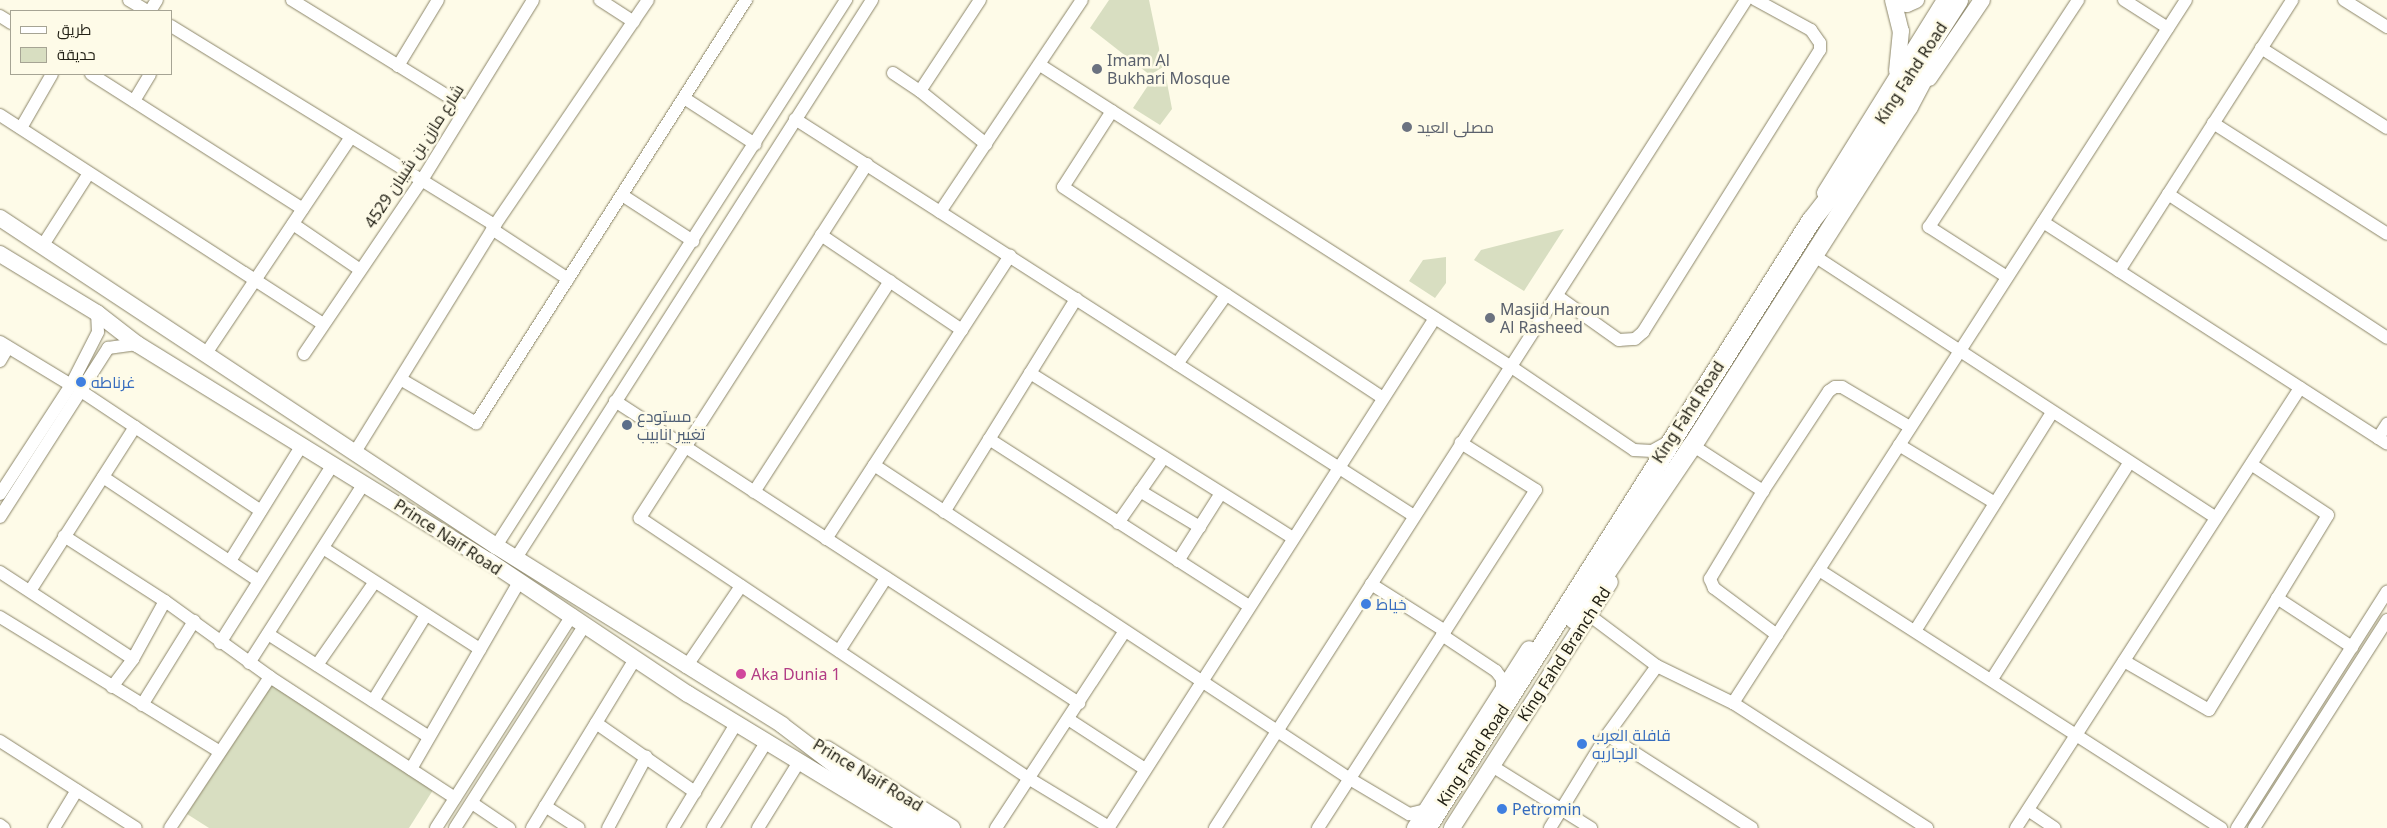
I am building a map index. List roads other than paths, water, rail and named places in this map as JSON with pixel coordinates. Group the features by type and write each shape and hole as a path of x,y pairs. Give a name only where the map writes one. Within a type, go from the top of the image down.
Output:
{"highway":[{"name":"King Fahd Road","path":"1426,819 1559,621 1592,562 1811,220 1843,179 1958,0"},
{"name":"King Fahd Road","path":"1439,828 1622,544 1692,445 1908,106 1940,47 1970,0"}],"main road":[{"path":"1893,0 1901,31 1895,79"},
{"path":"1901,0 1908,4 1916,0"},
{"path":"1811,220 1836,172 1945,0"},
{"path":"1908,106 1982,0"},
{"name":"Prince Naif Road","path":"0,218 496,546 686,667 782,725 849,761 952,828"},
{"name":"Prince Naif Road","path":"0,230 118,297"},
{"name":"Prince Naif Road","path":"0,243 137,344 364,483 736,724 908,828"},
{"name":"Prince Naif Road","path":"0,254 97,313"},
{"name":"King Fahd Branch Rd","path":"1452,828 1635,543 1671,477"},
{"name":"King Fahd Branch Rd","path":"1412,821 1426,819 1502,689 1549,618 1592,562"},
{"name":"Prince Naif Road","path":"782,725 845,773 931,828"},
{"name":"Prince Naif Road","path":"799,762 832,792 888,828"}],"street":[{"path":"129,0 147,10"},
{"path":"292,0 465,107"},
{"path":"398,66 438,0"},
{"name":"شارع مازن بن شيبان 4529","path":"304,354 359,270 422,180 465,107 534,0"},
{"path":"600,0 634,22"},
{"path":"355,452 402,380 493,227 648,0"},
{"path":"402,380 476,423 746,0"},
{"path":"496,546 846,0"},
{"path":"516,558 532,528 872,0"},
{"path":"920,91 980,0"},
{"path":"940,212 1082,0"},
{"path":"1215,828 1746,0"},
{"path":"1557,296 1619,340 1635,339 1643,332 1820,50 1816,36 1811,30 1756,0"},
{"path":"2007,277 1929,227 2078,0"},
{"path":"2124,0 2168,28"},
{"path":"1733,703 2186,0"},
{"path":"2119,271 2292,0"},
{"path":"2344,0 2387,27"},
{"path":"173,32 422,180 568,279"},
{"path":"2261,48 2387,128"},
{"path":"1040,65 1510,366 1634,450 1652,451 1670,441"},
{"path":"893,73 920,91 986,144"},
{"path":"21,128 51,75"},
{"path":"93,75 303,209"},
{"path":"134,101 149,75"},
{"path":"684,98 755,144"},
{"path":"1112,111 1062,188 1383,398"},
{"path":"0,115 323,324"},
{"path":"795,119 1414,516"},
{"path":"2213,123 2387,234"},
{"path":"205,355 350,138"},
{"path":"867,164 640,518 1028,778 1109,827 1248,606 1435,318"},
{"path":"43,245 90,172"},
{"path":"2168,194 2387,338"},
{"path":"622,195 693,241"},
{"path":"2043,222 2382,441 2387,424"},
{"path":"292,224 359,270"},
{"path":"821,235 962,330"},
{"path":"1813,255 1958,353 2216,518"},
{"path":"826,539 1010,256"},
{"path":"754,492 890,281"},
{"path":"1178,364 1226,295"},
{"path":"944,512 1076,299"},
{"path":"0,517 76,388 98,332 97,313"},
{"path":"0,494 76,388 108,348 137,344"},
{"path":"0,361 4,345 76,388 261,511"},
{"path":"1030,373 1293,538"},
{"path":"1777,635 1714,588 1710,579 1763,491 1829,391 1835,387 1842,387 1910,428"},
{"path":"2016,828 2300,388"},
{"path":"614,401 1079,703"},
{"path":"1915,631 2052,413"},
{"path":"30,591 135,427"},
{"path":"989,439 1248,606"},
{"path":"1318,828 1536,490 1461,443"},
{"path":"230,561 302,445"},
{"path":"1692,445 1763,491"},
{"path":"1899,445 1995,503"},
{"path":"1118,523 1164,457"},
{"path":"1992,679 2129,463"},
{"path":"220,643 333,464"},
{"path":"2124,662 2209,710 2328,515 2251,464"},
{"path":"874,465 1412,821"},
{"path":"103,477 259,581"},
{"path":"249,663 364,483"},
{"path":"1140,491 1200,527"},
{"path":"1178,561 1221,493"},
{"path":"516,516 521,526 532,528"},
{"path":"64,536 165,601 194,621 198,628 249,663 455,798"},
{"path":"323,548 374,583 480,649"},
{"path":"1819,570 2077,733 2221,828"},
{"path":"0,572 133,659"},
{"path":"839,651 886,578"},
{"path":"411,769 519,582"},
{"path":"318,666 374,583"},
{"path":"1371,584 1496,671 1502,679 1502,689"},
{"path":"686,667 741,586"},
{"path":"2237,828 2387,592"},
{"path":"2277,598 2352,647"},
{"path":"112,687 133,659 165,601"},
{"path":"373,701 426,614"},
{"path":"1589,615 1657,666 1733,703 1918,826"},
{"path":"0,617 220,752"},
{"path":"2254,828 2387,620"},
{"path":"142,705 194,621"},
{"path":"436,828 540,665 578,621"},
{"path":"455,828 554,672 578,621"},
{"path":"996,828 1125,630"},
{"path":"268,634 429,737"},
{"path":"532,828 635,659"},
{"path":"540,665 554,672"},
{"path":"1550,828 1607,735 1657,666"},
{"path":"170,828 270,677"},
{"path":"1068,719 1145,769"},
{"path":"596,722 695,792"},
{"path":"674,828 736,724"},
{"path":"1607,735 1752,828"},
{"path":"0,741 77,790 119,823 136,828"},
{"path":"713,828 767,741"},
{"path":"608,828 646,757"},
{"path":"758,828 799,762"},
{"path":"1492,766 1591,828"},
{"path":"54,828 77,790"},
{"path":"472,803 509,828"},
{"path":"545,806 580,828"},
{"path":"2028,810 2055,828"},
{"path":"0,825 4,828"}],"place":[{"name":"Imam Al Bukhari Mosque","path":"1097,69"},
{"name":"مصلى العيد","path":"1407,127"},
{"name":"Masjid Haroun Al Rasheed","path":"1490,318"},
{"name":"غرناطه","path":"81,382"},
{"name":"مستودع تغيير انابيب","path":"627,425"},
{"name":"خياط","path":"1366,604"},
{"name":"Aka Dunia 1","path":"741,674"},
{"name":"قافلة العرب الرجاريه","path":"1582,744"},
{"name":"Petromin","path":"1502,809"}]}
